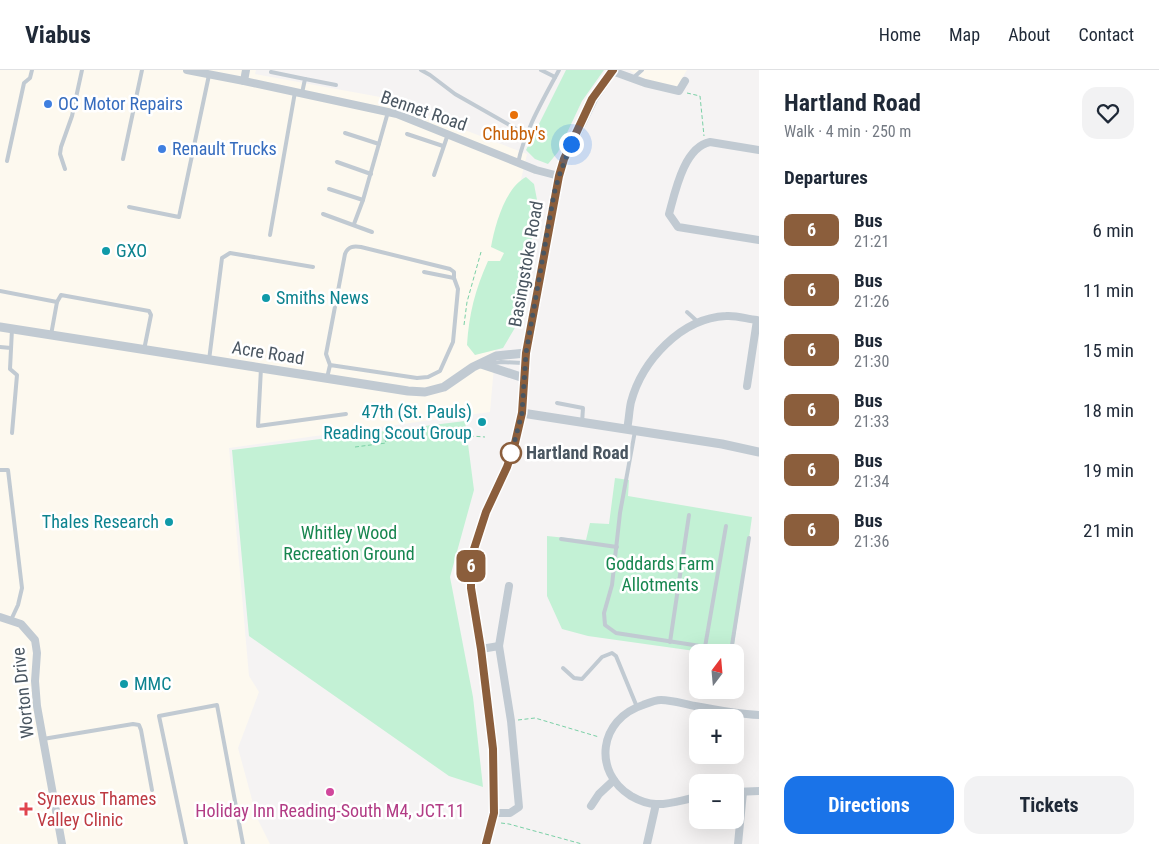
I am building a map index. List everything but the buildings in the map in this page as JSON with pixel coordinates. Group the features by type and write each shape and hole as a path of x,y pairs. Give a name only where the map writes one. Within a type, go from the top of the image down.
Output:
{"main road":[{"name":"Basingstoke Road","path":"486,844 493,818 493,749 481,649 471,588 471,567 474,549 486,512 507,467 522,413 526,358 559,176 564,159 592,99 613,71"}],"street":[{"name":"Bennet Road","path":"187,70 397,114 518,163 559,176"},
{"path":"244,81 246,70"},
{"path":"613,71 645,83 679,91 685,82"},
{"path":"759,150 710,142 694,149 678,182 669,214 678,227 759,240"},
{"path":"631,430 631,402 643,374 660,350 680,332 698,322 726,316 758,320 747,386"},
{"name":"Acre Road","path":"0,327 408,391 425,392 444,387 473,367 501,355 526,358"},
{"path":"481,364 524,378"},
{"path":"522,413 722,444 759,452"},
{"path":"493,818 510,813 519,807 511,721 499,646 508,586"},
{"name":"Worton Drive","path":"0,617 22,624 35,640 37,653 37,706 62,844"},
{"path":"481,649 499,646"},
{"path":"689,798 656,804 639,801 623,791 614,780 605,762 607,739 622,715 637,707 660,699 730,713 759,715"},
{"path":"591,806 598,794 614,780"},
{"path":"744,792 759,791"},
{"path":"647,844 656,804"},
{"path":"738,829 738,844"}],"lane":[{"path":"7,161 24,83 30,78 32,70"},
{"path":"65,169 60,154 61,147 72,116 82,70"},
{"path":"123,159 142,70"},
{"path":"421,70 455,94 527,134"},
{"path":"541,70 555,77"},
{"path":"518,163 527,134 559,70"},
{"path":"633,78 642,70"},
{"path":"271,72 336,85"},
{"path":"129,207 179,217 209,74"},
{"path":"270,235 298,92 305,79"},
{"path":"354,224 371,174 388,112"},
{"path":"345,133 379,144"},
{"path":"407,134 443,146"},
{"path":"434,175 448,134"},
{"path":"337,162 371,174"},
{"path":"329,189 363,200"},
{"path":"323,214 372,232"},
{"path":"327,379 330,365 326,354 344,254 350,248 355,246 450,269 454,272 458,289 453,342 440,371 417,378 330,365"},
{"path":"209,360 222,258 230,253 314,267"},
{"path":"424,272 454,278"},
{"path":"0,291 57,302"},
{"path":"51,335 57,302 61,295 150,311 151,315 144,350"},
{"path":"688,312 698,322"},
{"path":"12,329 10,370 17,375 12,433"},
{"path":"0,347 11,348"},
{"path":"261,368 258,426 346,414"},
{"path":"557,403 583,408 582,423"},
{"path":"631,430 620,513 618,547 612,586 604,613 606,625 616,633 689,645"},
{"path":"0,470 8,470 22,588 18,605 11,620"},
{"path":"670,642 689,515"},
{"path":"706,644 726,526"},
{"path":"732,644 749,538"},
{"path":"562,540 618,547"},
{"path":"563,668 574,678 582,679 602,657 612,653 616,656 637,707"},
{"path":"186,844 159,716 217,705 243,844"},
{"path":"43,739 133,724 139,726 152,790"}],"path":[{"path":"679,91 700,96 705,143"},
{"path":"464,325 467,302 481,252"},
{"path":"355,447 386,443 384,435 427,429 463,427 471,436 485,437"},
{"path":"511,721 535,718 607,739"},
{"path":"493,818 582,844"}],"shaded area":[{"path":"0,70 256,70 255,74 380,97 527,154 504,252 490,412 229,448 249,676 259,692 238,748 257,818 270,844 0,844"},
{"path":"629,70 687,70 677,87 646,80"}],"green space":[{"path":"566,70 604,70 582,101 558,152 548,164 535,159 526,150"},
{"path":"526,177 534,184 538,205 516,326 503,348 475,355 467,345 469,323 476,292 488,261 500,261 504,253 491,247 495,228 502,208 512,189"},
{"name":"Whitley Wood Recreation Ground","path":"465,421 474,490 450,577 473,697 483,787 449,776 249,636 232,450"},
{"name":"Goddards Farm Allotments","path":"615,478 629,480 628,496 752,517 734,644 689,644 689,650 588,636 562,629 547,596 547,536 586,540 590,523 609,524"}],"bus line":[{"name":"6","path":"486,844 494,813 493,749 484,666 471,588 471,567 474,549 486,512 507,467 522,413 526,353 535,311 554,194 559,176 564,159 592,99 613,70"}],"place":[{"name":"OC Motor Repairs","path":"48,104"},
{"name":"Chubby's","path":"514,115"},
{"name":"Renault Trucks","path":"162,149"},
{"name":"GXO","path":"106,251"},
{"name":"Smiths News","path":"266,298"},
{"name":"47th (St. Pauls) Reading Scout Group","path":"482,422"},
{"name":"Hartland Road","path":"511,453"},
{"name":"Thales Research","path":"169,522"},
{"name":"MMC","path":"124,684"},
{"name":"Holiday Inn Reading-South M4, JCT.11","path":"330,792"},
{"name":"Synexus Thames Valley Clinic","path":"26,809"}],"route":[{"path":"511,453 511,455 522,413 526,353 535,311 554,194 564,159 571,144"}]}
